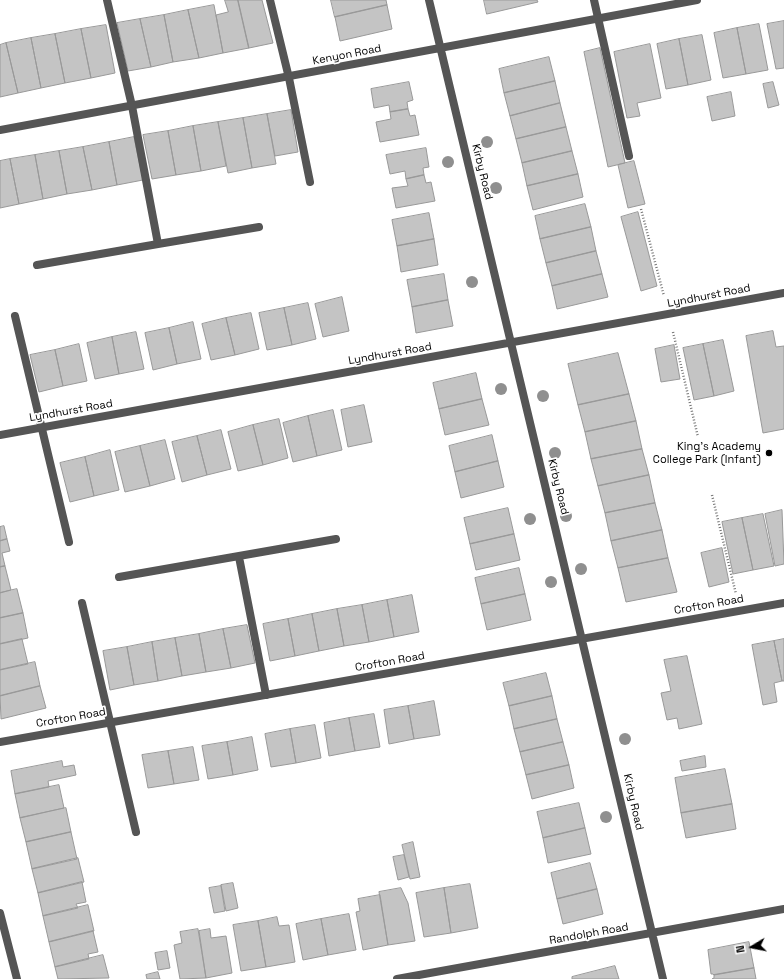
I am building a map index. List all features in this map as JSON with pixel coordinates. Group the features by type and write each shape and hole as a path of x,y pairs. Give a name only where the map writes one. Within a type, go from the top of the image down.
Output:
{"street":[{"path":"107,0 132,106 158,244"},
{"path":"270,0 289,78 310,182"},
{"name":"Kirby Road","path":"429,0 583,639 663,979"},
{"path":"594,0 629,156"},
{"name":"Kenyon Road","path":"0,130 289,78 697,0"},
{"path":"36,265 260,227"},
{"name":"Lyndhurst Road","path":"0,435 784,293"},
{"path":"14,316 69,542"},
{"path":"118,577 336,539"},
{"path":"239,557 266,695"},
{"path":"82,603 136,832"},
{"name":"Crofton Road","path":"0,742 784,603"},
{"name":"Randolph Road","path":"397,979 784,909"},
{"path":"0,912 17,979"}],"path":[{"path":"641,210 669,314 698,437"},
{"path":"712,495 740,611"}],"building":[{"path":"225,0 238,0 249,48 223,53 216,15 228,12"},
{"path":"238,0 262,0 273,43 249,48"},
{"path":"331,0 386,0 387,5 335,17"},
{"path":"484,0 537,0 538,2 487,14"},
{"path":"214,5 223,53 199,58 188,10"},
{"path":"387,5 392,29 340,41 335,17"},
{"path":"188,10 199,58 173,62 164,15"},
{"path":"164,15 173,62 151,67 140,19"},
{"path":"140,19 151,67 128,71 117,23"},
{"path":"784,21 784,68 776,69 767,24"},
{"path":"759,24 768,70 746,74 737,28"},
{"path":"106,25 115,73 91,78 81,29"},
{"path":"737,28 746,74 723,78 714,33"},
{"path":"81,29 91,78 65,83 55,34"},
{"path":"55,34 65,83 41,88 31,38"},
{"path":"702,35 711,80 688,85 679,39"},
{"path":"31,38 41,88 18,93 6,43"},
{"path":"679,39 688,85 666,89 657,44"},
{"path":"6,43 18,93 0,97 0,45"},
{"path":"650,44 661,98 637,103 640,116 627,118 614,52"},
{"path":"600,48 625,163 608,167 584,52"},
{"path":"549,57 555,81 504,93 499,69"},
{"path":"555,81 560,103 510,116 504,93"},
{"path":"409,82 413,100 407,102 408,109 390,112 389,105 374,108 371,89"},
{"path":"773,82 779,105 768,108 763,84"},
{"path":"731,92 735,116 712,121 707,97"},
{"path":"560,103 566,127 516,139 510,116"},
{"path":"408,109 410,116 415,115 419,135 380,142 376,122 391,119 390,112"},
{"path":"291,110 298,152 275,156 267,114"},
{"path":"267,114 276,164 252,168 243,118"},
{"path":"243,118 252,168 228,173 218,122"},
{"path":"218,122 226,166 201,171 193,126"},
{"path":"193,126 201,171 176,175 168,131"},
{"path":"566,127 572,151 522,163 516,139"},
{"path":"168,131 176,175 152,179 143,135"},
{"path":"134,137 143,180 117,185 109,142"},
{"path":"109,142 117,185 92,190 83,147"},
{"path":"83,147 92,190 67,194 59,151"},
{"path":"426,148 429,167 423,168 424,175 406,179 405,171 390,174 386,155"},
{"path":"59,151 67,194 43,199 35,155"},
{"path":"572,151 578,174 527,186 522,163"},
{"path":"35,155 43,199 19,204 10,159"},
{"path":"10,159 19,204 0,208 0,161"},
{"path":"634,161 645,204 628,208 618,165"},
{"path":"578,174 583,197 533,210 527,186"},
{"path":"424,175 426,183 431,182 435,201 396,208 392,188 408,186 406,179"},
{"path":"585,204 591,227 540,239 535,216"},
{"path":"638,212 657,286 641,291 621,217"},
{"path":"429,213 434,239 397,246 392,220"},
{"path":"591,227 596,251 546,263 540,239"},
{"path":"434,239 438,265 401,272 397,246"},
{"path":"596,251 602,274 552,286 546,263"},
{"path":"444,274 448,300 412,307 407,280"},
{"path":"602,274 608,297 557,309 552,286"},
{"path":"342,297 349,331 323,337 315,304"},
{"path":"448,300 453,326 416,333 412,307"},
{"path":"308,303 316,339 292,345 284,308"},
{"path":"284,308 292,345 267,350 259,313"},
{"path":"251,313 259,349 235,355 226,318"},
{"path":"226,318 235,355 211,360 202,324"},
{"path":"193,322 201,359 177,364 169,328"},
{"path":"169,328 177,364 153,370 145,333"},
{"path":"773,331 776,347 784,346 784,429 763,433 746,336"},
{"path":"136,332 144,369 119,374 112,337"},
{"path":"112,337 119,374 95,379 87,343"},
{"path":"723,340 734,391 714,396 703,344"},
{"path":"79,344 87,381 63,386 55,350"},
{"path":"703,344 714,396 694,400 683,348"},
{"path":"674,345 680,379 661,382 655,349"},
{"path":"55,350 63,386 39,392 30,355"},
{"path":"618,353 629,394 578,405 568,364"},
{"path":"476,373 482,399 439,409 433,383"},
{"path":"629,394 636,421 585,432 578,405"},
{"path":"482,399 489,425 445,435 439,409"},
{"path":"364,405 372,442 348,447 341,410"},
{"path":"333,410 342,450 317,456 308,416"},
{"path":"308,416 317,456 293,462 283,423"},
{"path":"279,419 288,458 263,465 253,425"},
{"path":"636,421 642,449 591,459 585,432"},
{"path":"253,425 263,465 238,471 228,432"},
{"path":"221,430 231,469 207,475 197,436"},
{"path":"492,435 498,461 455,472 449,446"},
{"path":"197,436 207,475 182,482 172,442"},
{"path":"165,440 175,479 150,486 140,446"},
{"path":"140,446 150,486 125,492 115,452"},
{"path":"642,449 649,475 598,486 591,459"},
{"path":"110,450 119,490 94,496 85,457"},
{"path":"85,457 94,496 70,502 60,463"},
{"path":"498,461 504,487 461,498 455,472"},
{"path":"649,475 655,503 605,513 598,486"},
{"path":"655,503 662,530 611,541 605,513"},
{"path":"508,508 514,534 470,544 464,518"},
{"path":"782,510 784,564 775,566 765,514"},
{"path":"763,514 774,566 753,570 742,518"},
{"path":"742,518 753,570 733,574 722,522"},
{"path":"4,526 7,539 0,541 0,527"},
{"path":"662,530 668,558 618,568 611,541"},
{"path":"514,534 520,560 476,570 470,544"},
{"path":"7,539 10,551 2,553 5,566 0,567 0,541"},
{"path":"722,548 729,582 709,587 701,553"},
{"path":"668,558 677,592 626,602 618,568"},
{"path":"5,566 11,590 0,593 0,567"},
{"path":"519,568 525,594 481,604 475,578"},
{"path":"17,589 23,613 0,618 0,593"},
{"path":"525,594 531,620 487,630 481,604"},
{"path":"412,595 419,632 394,637 387,600"},
{"path":"387,600 394,637 369,642 362,605"},
{"path":"362,605 369,642 344,646 337,609"},
{"path":"337,609 344,646 319,651 312,614"},
{"path":"23,613 28,638 0,644 0,618"},
{"path":"312,614 319,651 295,656 288,619"},
{"path":"288,619 295,656 270,661 263,624"},
{"path":"247,625 255,663 231,668 223,629"},
{"path":"223,629 231,668 206,672 199,634"},
{"path":"199,634 206,672 182,676 175,638"},
{"path":"175,638 182,676 158,681 152,642"},
{"path":"22,639 28,664 0,670 0,644"},
{"path":"784,639 784,681 782,681 774,641"},
{"path":"774,641 782,681 774,683 777,702 763,705 752,645"},
{"path":"152,642 158,681 134,685 127,647"},
{"path":"127,647 134,685 110,690 103,651"},
{"path":"687,656 702,724 679,729 677,718 667,720 661,693 671,691 664,660"},
{"path":"35,662 40,686 0,696 0,670"},
{"path":"546,673 552,696 509,706 503,683"},
{"path":"40,686 46,708 1,719 0,696"},
{"path":"552,696 557,719 514,729 509,706"},
{"path":"434,701 440,735 414,739 408,706"},
{"path":"408,706 414,739 389,744 384,710"},
{"path":"374,714 380,747 355,751 349,718"},
{"path":"349,718 355,751 329,756 324,723"},
{"path":"557,719 563,742 520,752 514,729"},
{"path":"315,725 321,758 296,763 290,729"},
{"path":"290,729 296,763 271,767 265,734"},
{"path":"252,737 258,770 233,775 227,742"},
{"path":"227,742 233,775 208,779 202,746"},
{"path":"563,742 569,765 526,775 520,752"},
{"path":"193,747 199,780 174,784 168,751"},
{"path":"168,751 174,784 148,788 142,755"},
{"path":"705,756 706,767 682,771 680,761"},
{"path":"62,761 63,767 74,765 76,775 48,781 49,787 15,794 11,771"},
{"path":"569,765 574,788 532,799 526,775"},
{"path":"725,769 732,804 681,813 675,778"},
{"path":"59,785 64,808 20,818 15,794"},
{"path":"579,803 585,828 543,838 537,812"},
{"path":"732,804 736,829 686,838 681,813"},
{"path":"66,808 71,832 26,842 20,818"},
{"path":"585,828 591,854 548,863 543,838"},
{"path":"71,832 77,859 32,869 26,842"},
{"path":"413,842 420,877 410,879 402,845"},
{"path":"404,855 409,877 398,880 393,857"},
{"path":"78,858 84,882 38,893 32,869"},
{"path":"590,863 597,889 557,899 551,873"},
{"path":"82,882 86,902 76,904 78,908 43,916 38,893"},
{"path":"233,883 238,908 226,911 221,885"},
{"path":"470,884 478,928 451,933 444,888"},
{"path":"221,886 225,911 214,913 209,888"},
{"path":"401,888 408,903 415,941 388,945 379,892"},
{"path":"444,888 451,933 424,937 416,893"},
{"path":"597,889 603,914 563,924 557,899"},
{"path":"380,895 388,945 363,950 356,912 360,911 358,899"},
{"path":"88,905 94,931 49,942 43,916"},
{"path":"349,914 356,950 328,955 321,919"},
{"path":"277,917 279,926 289,925 295,962 266,967 258,921"},
{"path":"321,919 328,955 303,960 296,924"},
{"path":"258,921 266,967 241,971 233,925"},
{"path":"198,929 206,978 180,979 174,945 182,943 180,932"},
{"path":"210,929 211,938 226,936 232,973 206,978 199,931"},
{"path":"93,931 98,952 88,954 89,959 55,967 49,942"},
{"path":"749,942 754,968 714,975 711,974 708,950"},
{"path":"167,951 170,968 158,970 155,953"},
{"path":"103,955 109,978 58,979 55,967"},
{"path":"615,966 619,979 572,979 572,977"},
{"path":"754,968 756,979 712,979 714,978 714,975"},
{"path":"158,972 160,979 147,979 146,975"}],"place":[{"name":"King's Academy College Park (Infant)","path":"769,453"}]}
